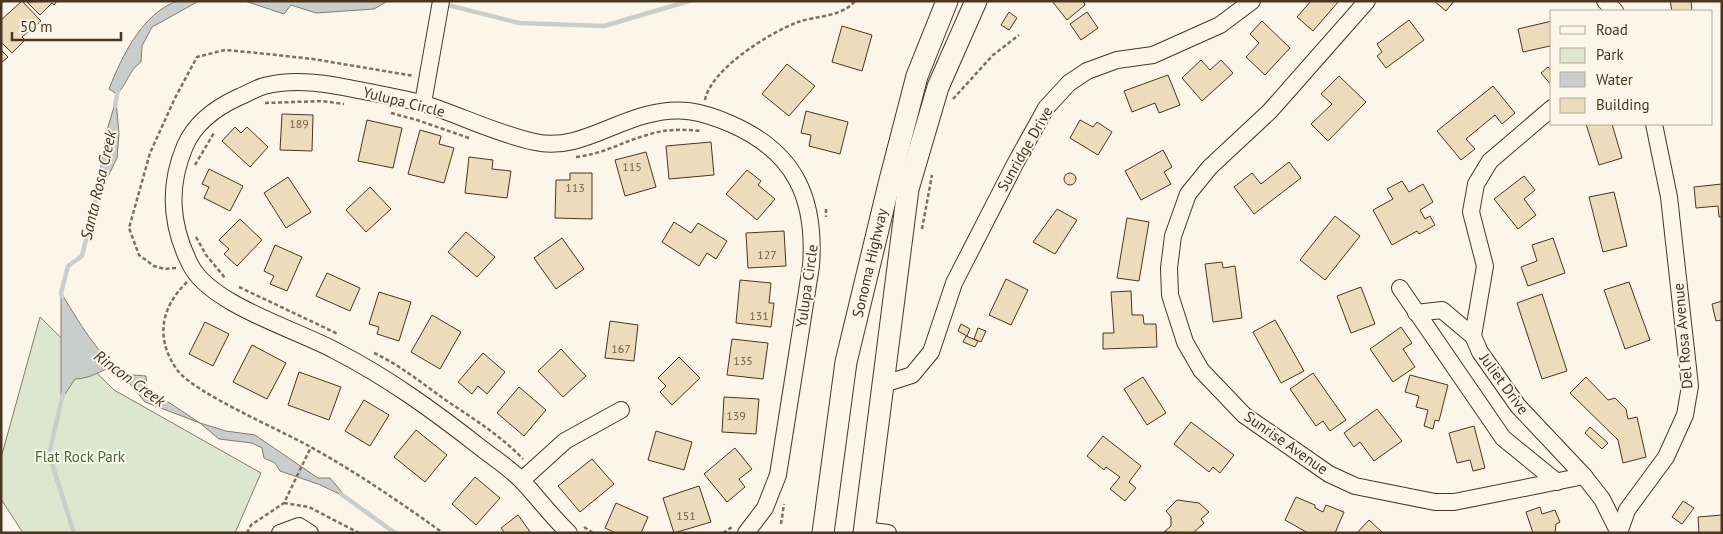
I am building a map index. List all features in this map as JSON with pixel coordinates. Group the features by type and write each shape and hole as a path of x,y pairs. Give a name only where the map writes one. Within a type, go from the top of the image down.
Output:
{"main road":[{"name":"Sonoma Highway","path":"823,533 846,362 917,76 947,1"},
{"name":"Sonoma Highway","path":"864,531 908,189 938,87 976,1"}],"street":[{"path":"423,103 423,74 441,1"},
{"name":"Sunridge Drive","path":"884,384 912,375 931,352 954,283 1010,173 1046,108 1069,83 1087,71 1117,60 1153,55 1187,40 1220,25 1252,1"},
{"name":"Sunrise Avenue","path":"1367,1 1270,111 1210,167 1188,194 1173,236 1169,268 1170,295 1186,342 1201,370 1244,415 1329,474 1355,486 1435,502 1454,502 1584,476"},
{"path":"1605,1 1614,10"},
{"name":"Yulupa Circle","path":"569,533 548,514 522,480 425,404 334,350 216,293 189,274 173,214 172,192 177,165 190,135 219,106 264,86 313,82 423,103 504,134 539,144 578,140 646,115 676,110 703,111 753,134 780,155 803,190 810,212 813,238 811,266 778,474 765,508 740,529"},
{"name":"Juliet Drive","path":"1550,110 1490,161 1476,184 1471,212 1485,266 1473,336 1480,352 1518,406 1584,476"},
{"name":"Del Rosa Avenue","path":"1619,533 1627,510 1666,457 1685,414 1690,386 1669,197 1654,125"},
{"path":"1400,288 1503,438 1557,482"},
{"path":"1416,313 1442,310 1473,336"},
{"path":"522,480 565,441 621,410"},
{"path":"1584,476 1602,499 1619,533"},
{"path":"280,533 299,526 310,533"},
{"path":"864,531 888,533"}],"path":[{"path":"703,111 706,95 724,70 753,44 798,22 827,15 851,6 855,1"},
{"path":"953,100 993,55 1019,34"},
{"path":"423,74 322,60 225,50 197,57 175,98 150,153 129,228 139,255 154,266 164,269 177,267 189,274 174,294 162,330 169,356 179,372 200,388 311,447 376,485 443,533"},
{"path":"948,106 954,88"},
{"path":"264,103 322,101 349,104"},
{"path":"384,112 417,120 476,141"},
{"path":"193,170 216,130"},
{"path":"568,158 595,155 664,130 704,131"},
{"path":"922,230 934,166"},
{"path":"196,236 206,255"},
{"path":"247,533 251,525 284,503 311,447"},
{"path":"284,503 309,507 359,533"},
{"path":"723,533 740,529"}],"green space":[{"name":"Flat Rock Park","path":"40,317 114,390 261,473 235,533 23,533 1,499 1,458"}],"water":[{"path":"177,1 199,1 152,27 142,46 141,62 117,94 109,89 120,63 135,37 153,16"},
{"path":"245,1 388,1 374,9 316,13 291,5 284,14"},
{"path":"116,100 119,134 117,158 94,205 107,130"},
{"path":"61,293 81,326 108,360 129,374 146,376 147,388 200,423 145,402 116,367 75,379 61,400"},
{"path":"200,423 226,431 255,435 318,478 330,478 346,497 318,484 280,471 275,463 264,458 262,448 252,443 219,439"}],"building":[{"path":"22,1 41,21 22,37 25,40 12,53 1,42 1,20"},
{"path":"57,1 54,5 52,3 40,15 27,2"},
{"path":"1052,1 1083,1 1085,5 1067,20"},
{"path":"1311,1 1339,1 1313,31 1297,17"},
{"path":"1434,1 1454,1 1446,11"},
{"path":"1670,1 1691,1 1692,10 1672,10"},
{"path":"1009,12 1017,18 1009,30 1001,25"},
{"path":"1087,12 1098,28 1081,40 1070,24"},
{"path":"1409,20 1424,40 1386,68 1377,56 1382,52 1377,44"},
{"path":"1262,21 1290,48 1265,75 1246,57 1259,43 1250,34"},
{"path":"1550,21 1550,46 1523,52 1518,29"},
{"path":"842,26 872,35 862,71 832,62"},
{"path":"1,50 8,57 1,63"},
{"path":"1201,60 1210,70 1221,60 1233,73 1202,101 1182,78"},
{"path":"787,64 815,86 789,116 762,94"},
{"path":"1548,67 1550,70 1550,84 1541,73"},
{"path":"1168,75 1180,105 1159,113 1155,103 1132,112 1124,91"},
{"path":"1339,76 1366,102 1328,141 1311,124 1332,104 1321,94"},
{"path":"1493,86 1515,113 1502,124 1495,115 1466,139 1475,149 1461,160 1437,131"},
{"path":"806,111 848,122 840,154 809,146 811,135 801,133"},
{"path":"282,114 313,115 312,151 280,150"},
{"path":"367,120 402,128 393,168 358,161"},
{"path":"1080,120 1093,127 1097,122 1112,132 1098,155 1070,138"},
{"path":"1586,125 1612,125 1622,158 1599,165"},
{"path":"235,127 241,133 247,127 268,147 250,167 222,141"},
{"path":"420,130 441,136 439,144 454,148 444,183 408,174"},
{"path":"711,142 714,175 669,179 666,146"},
{"path":"1163,150 1172,167 1164,172 1171,184 1141,200 1125,171"},
{"path":"646,152 656,187 625,196 615,160"},
{"path":"469,157 493,160 492,169 511,171 507,198 465,193"},
{"path":"1289,162 1301,178 1254,214 1234,187 1252,173 1261,184"},
{"path":"209,169 243,186 230,211 204,198 209,187 202,184"},
{"path":"747,170 761,181 758,185 775,199 757,220 726,194"},
{"path":"570,173 592,173 592,219 555,218 556,180 570,180"},
{"path":"1070,173 1076,179 1070,185 1064,179"},
{"path":"1524,176 1535,190 1524,199 1536,215 1518,229 1494,199"},
{"path":"288,177 311,212 286,228 264,193"},
{"path":"1402,181 1409,192 1423,184 1433,202 1420,210 1425,219 1430,216 1435,225 1419,234 1417,231 1392,245 1373,210 1393,199 1387,189"},
{"path":"1722,184 1722,217 1719,217 1718,206 1696,208 1694,187"},
{"path":"370,187 391,209 366,232 346,210"},
{"path":"1614,192 1627,246 1603,252 1589,197"},
{"path":"1057,209 1077,220 1055,254 1033,242"},
{"path":"1335,216 1360,236 1325,280 1300,260"},
{"path":"1127,218 1149,222 1139,281 1117,278"},
{"path":"240,219 262,240 237,266 224,254 229,249 219,240"},
{"path":"674,222 691,233 698,223 727,241 716,259 707,253 699,266 662,242"},
{"path":"784,231 786,266 748,268 746,233"},
{"path":"466,232 495,257 477,277 448,252"},
{"path":"562,238 584,269 556,289 534,258"},
{"path":"1553,238 1565,273 1528,286 1521,267 1537,261 1532,245"},
{"path":"275,245 302,257 287,291 270,284 274,276 264,271"},
{"path":"1222,262 1223,268 1235,266 1242,318 1213,322 1205,264"},
{"path":"327,273 360,288 350,311 316,296"},
{"path":"1006,279 1028,290 1011,325 989,315"},
{"path":"740,280 771,283 769,303 774,303 771,327 736,323"},
{"path":"1629,282 1650,340 1625,349 1604,290"},
{"path":"1361,287 1375,324 1351,333 1337,296"},
{"path":"1131,291 1132,315 1143,315 1144,324 1156,324 1157,347 1103,349 1103,333 1114,333 1111,292"},
{"path":"379,292 411,302 399,341 377,334 379,327 369,324"},
{"path":"1542,294 1567,371 1542,379 1517,303"},
{"path":"1722,301 1722,320 1716,321 1712,304"},
{"path":"432,315 461,332 440,369 411,352"},
{"path":"1275,320 1304,371 1281,383 1253,332"},
{"path":"610,321 638,325 634,361 605,358"},
{"path":"205,322 229,334 213,366 189,354"},
{"path":"961,324 970,329 967,336 958,331"},
{"path":"1401,327 1412,343 1403,349 1415,367 1393,382 1370,349"},
{"path":"978,328 986,331 981,342 974,339"},
{"path":"966,336 978,341 975,347 963,342"},
{"path":"732,339 768,343 763,379 727,375"},
{"path":"252,345 286,363 267,399 233,382"},
{"path":"561,349 586,376 563,397 538,371"},
{"path":"483,353 505,372 487,394 478,386 472,394 458,382"},
{"path":"679,357 700,378 672,405 660,392 666,386 658,378"},
{"path":"299,372 341,387 329,420 288,405"},
{"path":"1313,373 1346,420 1330,431 1323,421 1316,426 1290,389"},
{"path":"1410,375 1448,385 1439,421 1435,420 1433,429 1424,426 1428,410 1416,407 1419,396 1405,392"},
{"path":"1143,377 1166,413 1147,425 1124,389"},
{"path":"1586,377 1608,400 1615,398 1626,409 1628,419 1637,417 1646,457 1623,463 1618,440 1570,393"},
{"path":"519,387 546,410 524,436 497,413"},
{"path":"724,397 759,399 756,434 722,432"},
{"path":"364,400 389,415 370,446 345,431"},
{"path":"1377,409 1402,441 1374,461 1360,442 1354,447 1344,433"},
{"path":"1191,422 1234,455 1220,473 1213,467 1209,472 1174,444"},
{"path":"1474,426 1485,468 1473,471 1470,460 1457,463 1449,433"},
{"path":"1590,427 1608,443 1602,449 1585,433"},
{"path":"416,430 447,455 425,482 394,457"},
{"path":"656,431 692,442 684,470 648,460"},
{"path":"1103,436 1141,466 1129,482 1136,488 1125,501 1110,489 1120,477 1106,467 1104,470 1087,456"},
{"path":"735,448 752,469 739,479 745,487 727,502 704,474"},
{"path":"592,459 614,484 580,512 558,486"},
{"path":"475,477 500,498 476,525 452,504"},
{"path":"699,486 711,522 674,533 663,498"},
{"path":"1296,497 1315,505 1315,508 1323,512 1326,505 1344,512 1335,533 1308,533 1285,520"},
{"path":"1177,500 1199,503 1209,512 1201,519 1204,523 1193,533 1164,532 1171,526 1171,517 1166,511"},
{"path":"1683,501 1694,508 1682,524 1672,517"},
{"path":"616,503 648,517 641,533 616,533 605,528"},
{"path":"1540,507 1542,514 1555,510 1560,522 1556,524 1555,533 1533,533 1526,512"},
{"path":"518,515 531,533 505,533 501,528"},
{"path":"1722,515 1722,533 1699,533 1698,517"},
{"path":"1369,520 1383,533 1357,533"}],"waterway":[{"name":"Santa Rosa Creek","path":"432,1 519,23 604,26 689,1"},
{"name":"Santa Rosa Creek","path":"115,106 118,89"},
{"name":"Santa Rosa Creek","path":"62,297 61,293 68,266 82,256 96,199"},
{"name":"Santa Rosa Creek","path":"63,394 49,454 74,533"},
{"name":"Rincon Creek","path":"341,494 395,533"}]}
